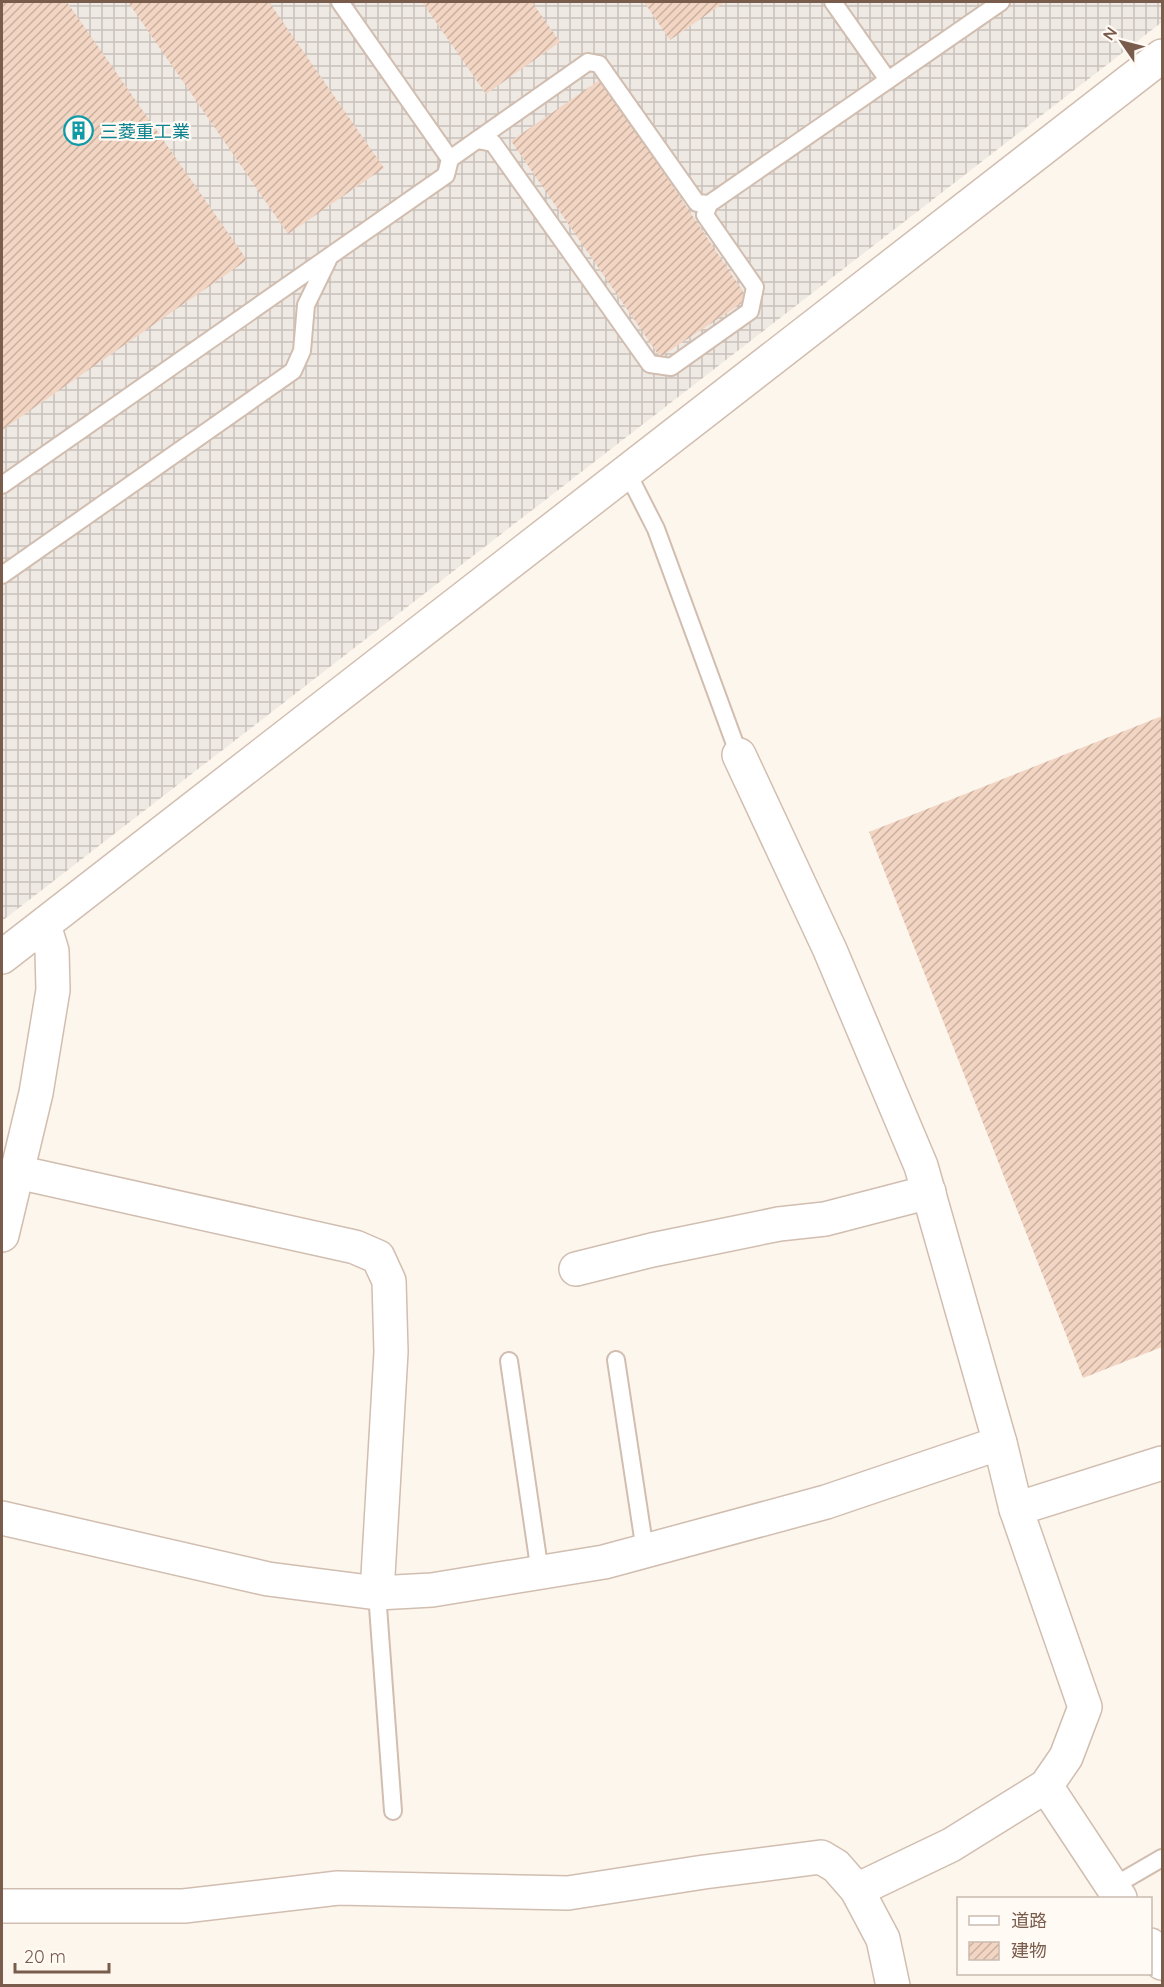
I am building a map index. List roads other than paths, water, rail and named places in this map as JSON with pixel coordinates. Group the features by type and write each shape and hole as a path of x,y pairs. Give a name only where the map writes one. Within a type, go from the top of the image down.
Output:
{"street":[{"path":"2,957 1162,56"},
{"path":"739,755 830,950 921,1166 1000,1443 1016,1509 1084,1707 1066,1757 1046,1786 951,1845 857,1890"},
{"path":"2,1235 36,1093 53,990 52,951 44,924"},
{"path":"17,1172 355,1247 378,1257 389,1281 391,1352 377,1593"},
{"path":"576,1269 779,1224 825,1219 929,1192"},
{"path":"2,1518 268,1580 377,1593 432,1590 604,1562 826,1502 1000,1443"},
{"path":"1016,1509 1162,1463"},
{"path":"1046,1786 1116,1893"},
{"path":"2,1906 184,1906 338,1888 568,1893 821,1857 836,1866 857,1890 883,1939 892,1986"},
{"path":"1152,1948 1162,1963"}],"lane":[{"path":"340,2 450,159"},
{"path":"832,2 888,80"},
{"path":"477,140 493,143 650,364 671,367 750,311 755,287 705,215 709,204 1001,2"},
{"path":"2,485 446,175 450,159 588,62 599,64 697,203 709,204"},
{"path":"2,575 293,371 302,351 306,304 330,256"},
{"path":"627,472 656,529 739,755"},
{"path":"616,1360 645,1551"},
{"path":"509,1361 540,1573"},
{"path":"377,1593 393,1811"},
{"path":"1116,1893 1162,1858"}],"place":[{"name":"三菱重工業","path":"79,131"}]}
